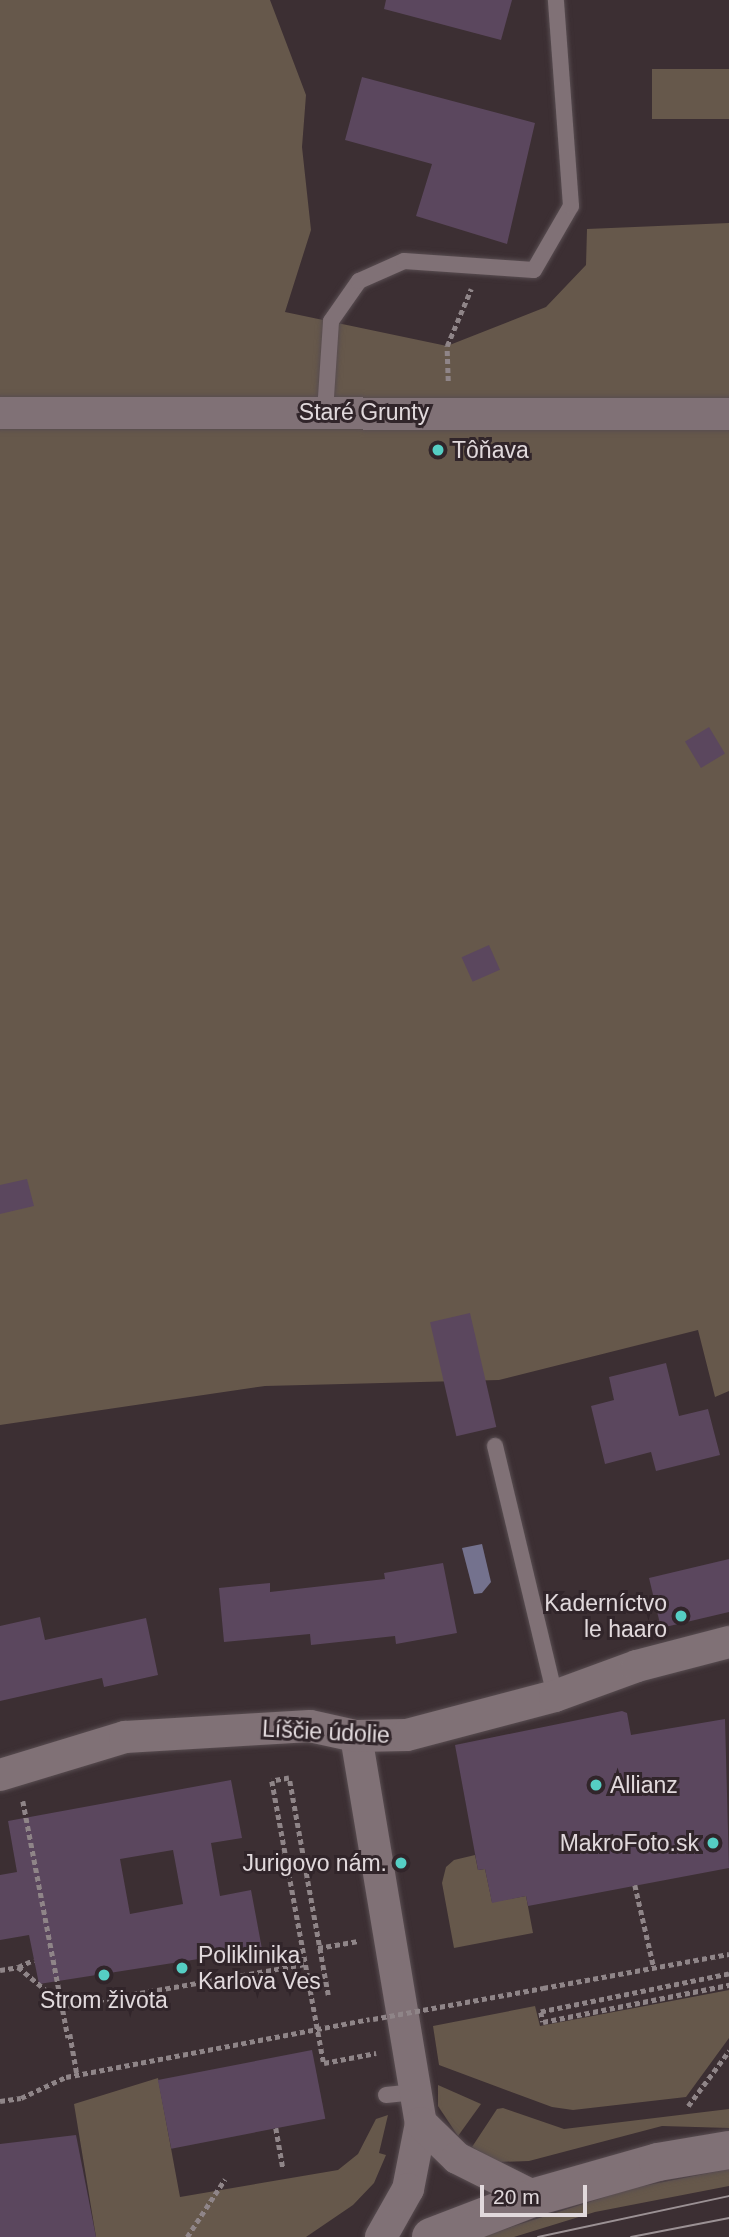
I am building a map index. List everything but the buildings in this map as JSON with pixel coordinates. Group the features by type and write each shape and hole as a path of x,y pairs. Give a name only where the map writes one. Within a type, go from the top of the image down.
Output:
{"main road":[{"path":"431,2237 535,2197 658,2162 729,2150"}],"street":[{"name":"Staré Grunty","path":"0,413 729,414"},
{"name":"Líščie údolie","path":"0,1775 125,1737 310,1726 356,1736 407,1735 555,1696 638,1666 729,1642"},
{"path":"356,1736 401,2094 421,2123 457,2158 535,2197"},
{"path":"381,2237 408,2189 421,2123"}],"lane":[{"path":"325,412 331,321 359,281 404,261 480,269 534,270 570,206 556,0"},
{"path":"495,1446 555,1696"}],"path":[{"path":"447,346 480,269"},
{"path":"328,1995 289,1778 272,1781 324,2063 380,2053"},
{"path":"26,1818 68,2038"},
{"path":"635,1885 653,1968"},
{"path":"318,1948 365,1940"},
{"path":"0,2101 77,2074 729,1954"},
{"path":"0,1970 34,1961"},
{"path":"65,2006 306,1964"},
{"path":"18,1967 65,2006 77,2074"},
{"path":"729,1975 541,2012 543,2022 729,1985"},
{"path":"688,2106 729,2051"},
{"path":"276,2128 283,2168"},
{"path":"187,2237 225,2179"}],"shaded area":[{"path":"0,0 270,0 306,95 302,147 311,230 285,312 447,346 546,307 586,265 587,229 729,223 729,1391 715,1397 698,1330 499,1380 265,1386 0,1425"},
{"path":"652,69 729,69 729,119 652,119"},
{"path":"475,1855 478,1870 485,1869 492,1902 526,1896 533,1933 454,1948 442,1883 446,1867 454,1860"},
{"path":"729,1990 729,2038 686,2097 573,2110 552,2107 439,2065 433,2026 535,2006 540,2026"},
{"path":"158,2078 180,2197 338,2170 358,2154 376,2119 388,2115 379,2153 386,2155 374,2183 353,2205 306,2237 96,2237 74,2104"},
{"path":"438,2085 481,2104 458,2136 438,2106"},
{"path":"503,2108 564,2129 729,2109 729,2128 662,2126 529,2161 498,2162 472,2147 497,2109"},
{"path":"729,2169 729,2186 595,2212 514,2237 480,2237 633,2188"}],"water":[{"path":"482,1544 491,1582 482,1593 474,1594 462,1548"}],"tram line":[{"path":"538,2237 729,2196"},
{"path":"631,2237 729,2218"}],"place":[{"name":"Tôňava","path":"438,450"},
{"name":"Kaderníctvo le haaro","path":"681,1616"},
{"name":"Allianz","path":"596,1785"},
{"name":"MakroFoto.sk","path":"713,1843"},
{"name":"Jurigovo nám.","path":"401,1863"},
{"name":"Poliklinika Karlova Ves","path":"182,1968"},
{"name":"Strom života","path":"104,1975"}]}
